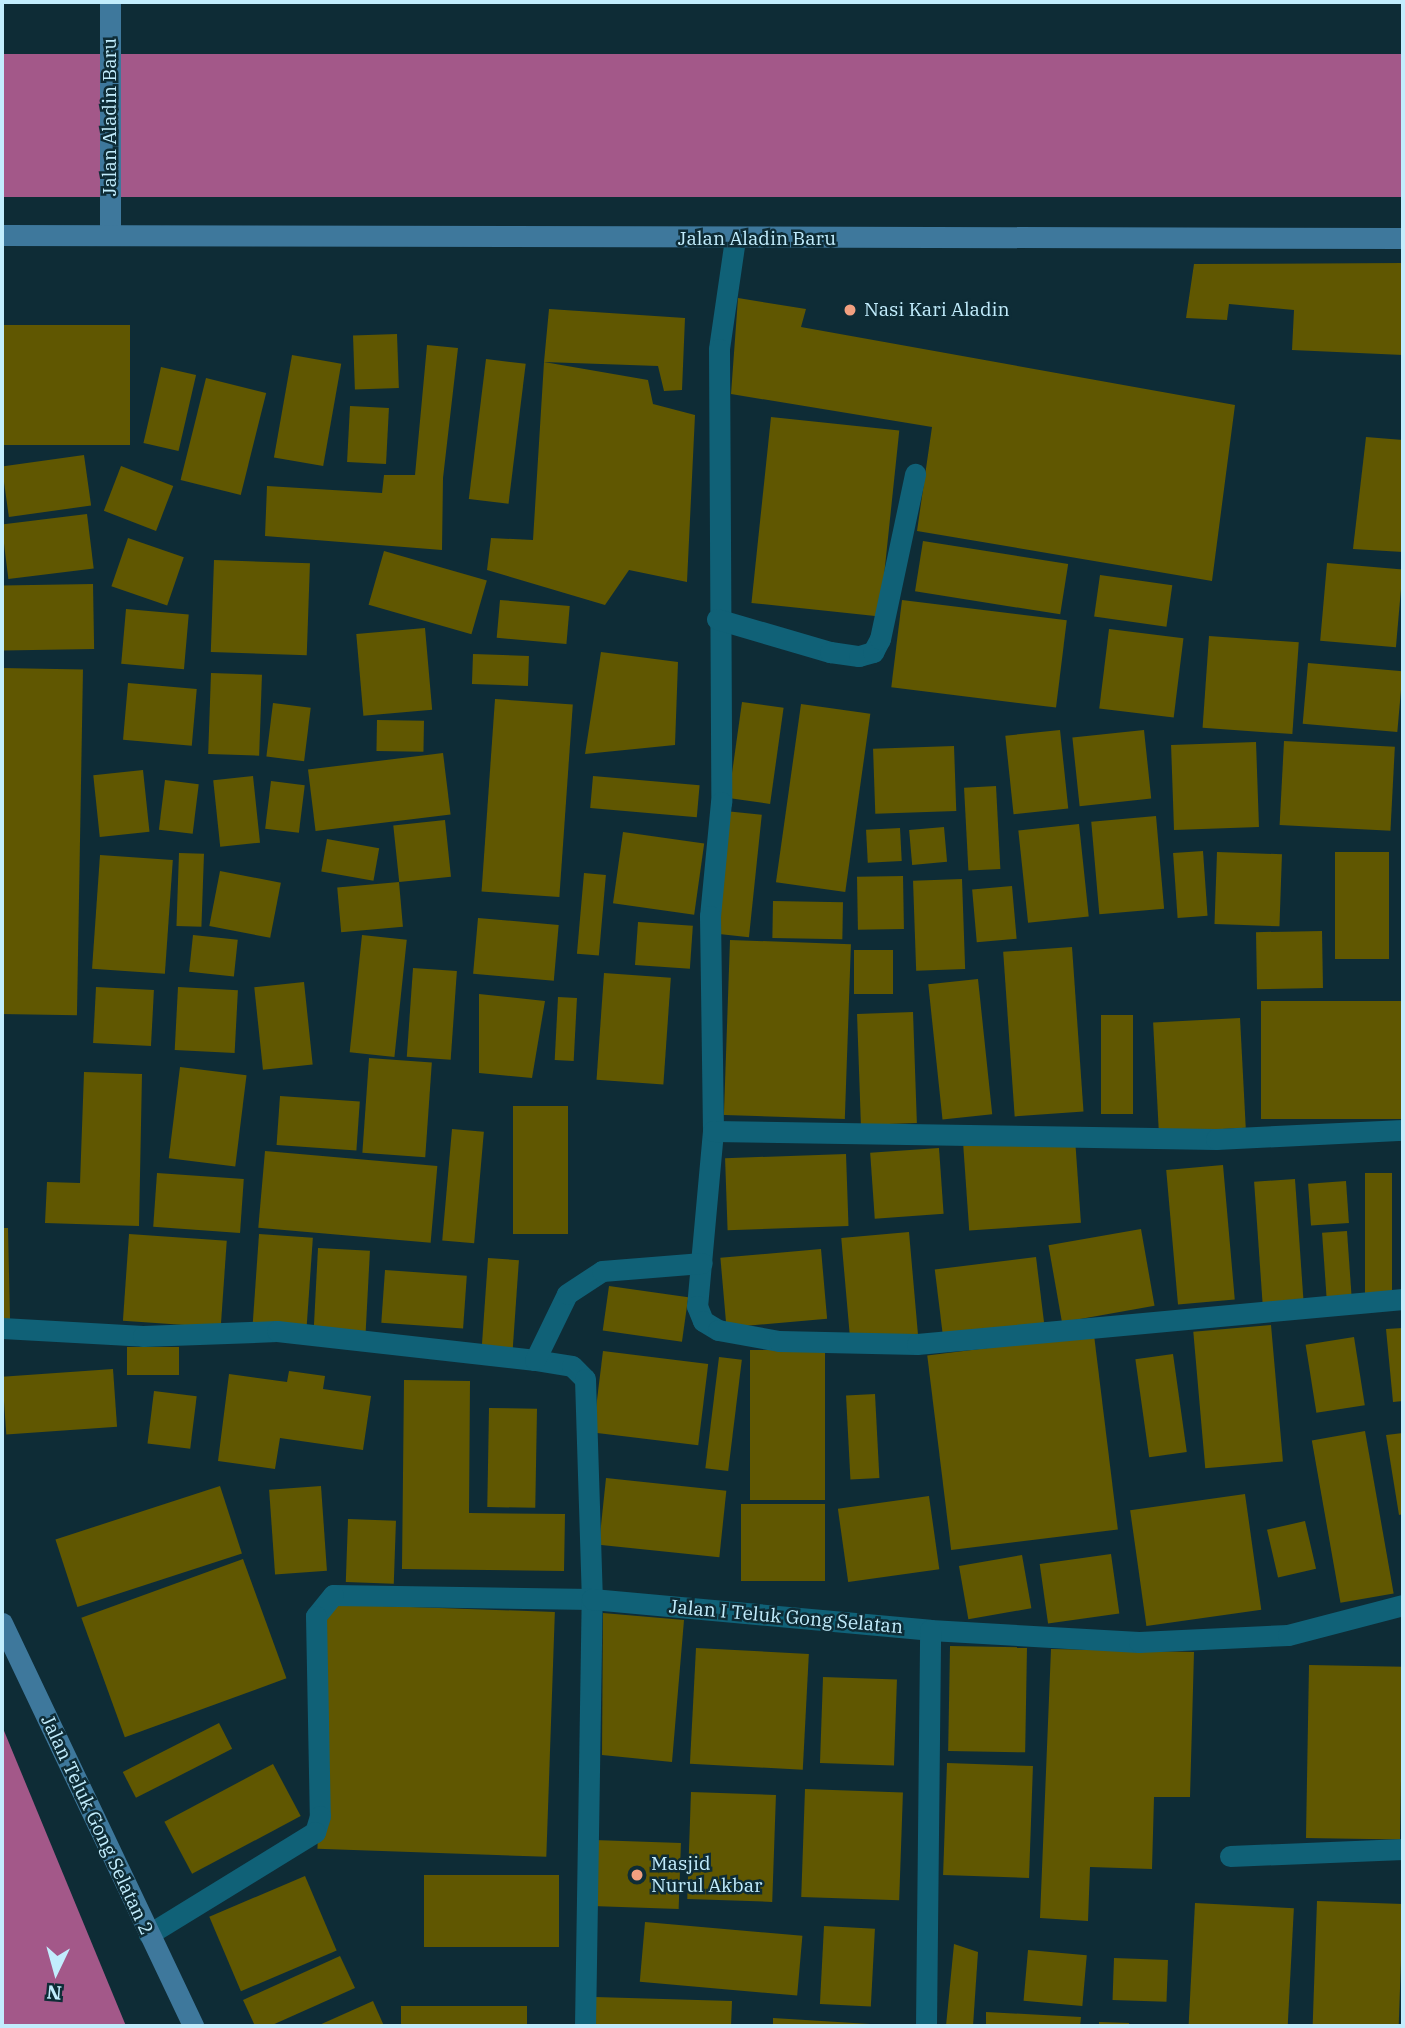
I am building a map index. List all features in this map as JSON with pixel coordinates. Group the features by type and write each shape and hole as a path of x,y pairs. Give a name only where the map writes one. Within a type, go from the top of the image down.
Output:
{"street":[{"name":"Jalan Aladin Baru","path":"110,2 110,222"},
{"name":"Jalan Aladin Baru","path":"2,235 110,222 735,239 1403,238"},
{"path":"735,239 719,349 717,619 721,802 710,916 713,1131 697,1306 709,1326 779,1341 846,1345 1038,1334 1403,1299"},
{"path":"717,619 830,652 859,656 873,652 880,639 915,474"},
{"path":"713,1131 1070,1132 1216,1139 1403,1130"},
{"path":"535,1360 567,1294 602,1271 702,1263"},
{"path":"2,1328 142,1336 277,1331 535,1360 572,1366 585,1379 592,1599 585,2026"},
{"name":"Jalan I Teluk Gong Selatan","path":"149,1934 315,1832 320,1816 316,1616 332,1595 592,1599 930,1630 1229,1642 1356,1621 1403,1605"},
{"name":"Jalan Teluk Gong Selatan 2","path":"2,1623 193,2026"},
{"path":"926,2026 930,1630"},
{"path":"1230,1856 1403,1849"}],"shaded area":[{"path":"2,54 1403,54 1403,197 2,197"},
{"path":"2,1726 126,2026 2,2026"}],"building":[{"path":"1403,263 1403,355 1292,350 1294,310 1229,304 1227,320 1186,318 1194,264"},
{"path":"738,298 806,309 801,327 1235,405 1212,581 917,531 932,427 731,394"},
{"path":"549,309 685,318 682,390 664,391 658,366 544,362"},
{"path":"2,325 130,325 130,445 2,445"},
{"path":"397,334 399,388 355,390 353,336"},
{"path":"427,345 458,348 443,478 442,550 265,536 267,486 382,493 384,475 415,475"},
{"path":"292,355 341,364 323,466 274,457"},
{"path":"486,359 526,364 509,504 469,499"},
{"path":"544,362 648,380 653,404 695,415 687,582 629,570 605,605 487,570 491,538 533,540"},
{"path":"161,367 196,375 179,451 143,443"},
{"path":"206,378 266,393 241,495 181,480"},
{"path":"350,406 389,408 386,464 347,462"},
{"path":"771,417 899,430 880,616 751,603"},
{"path":"1366,437 1403,440 1403,552 1353,549"},
{"path":"84,455 91,506 9,517 2,467"},
{"path":"121,466 173,486 156,531 104,511"},
{"path":"87,514 94,569 8,579 2,524"},
{"path":"128,538 184,557 167,605 111,586"},
{"path":"923,541 1068,564 1060,614 915,591"},
{"path":"384,551 487,580 471,634 369,605"},
{"path":"214,560 310,563 307,655 211,652"},
{"path":"1327,563 1403,570 1396,647 1320,641"},
{"path":"1100,575 1172,585 1166,627 1094,617"},
{"path":"93,584 94,649 3,651 2,586"},
{"path":"500,600 570,606 566,644 497,638"},
{"path":"902,600 1067,620 1056,708 891,687"},
{"path":"126,609 189,614 184,669 121,664"},
{"path":"425,628 432,710 363,716 356,634"},
{"path":"1109,629 1183,638 1174,718 1099,708"},
{"path":"1209,636 1299,642 1292,734 1203,728"},
{"path":"601,652 678,662 675,745 585,754"},
{"path":"473,654 529,656 528,686 472,684"},
{"path":"1308,663 1403,671 1397,732 1303,724"},
{"path":"2,668 83,669 77,1015 2,1014"},
{"path":"211,673 262,675 259,756 208,754"},
{"path":"128,683 197,689 192,746 123,740"},
{"path":"495,699 573,704 559,897 482,892"},
{"path":"742,702 784,708 770,804 729,798"},
{"path":"273,703 311,708 304,761 266,757"},
{"path":"801,704 870,714 845,892 776,882"},
{"path":"377,720 424,721 423,752 376,751"},
{"path":"1060,730 1068,809 1014,814 1005,736"},
{"path":"1144,730 1151,799 1080,806 1072,738"},
{"path":"1284,741 1395,747 1390,831 1280,825"},
{"path":"1256,742 1259,827 1174,830 1171,745"},
{"path":"954,746 956,811 875,814 873,749"},
{"path":"443,753 451,815 316,831 308,770"},
{"path":"143,770 149,832 100,837 93,775"},
{"path":"253,776 260,843 220,847 213,780"},
{"path":"593,776 700,785 697,817 590,808"},
{"path":"165,780 199,784 193,834 159,830"},
{"path":"271,781 305,785 299,833 265,829"},
{"path":"996,786 1000,869 968,871 964,788"},
{"path":"725,811 762,815 749,937 712,933"},
{"path":"1156,816 1164,909 1099,914 1091,822"},
{"path":"445,820 451,877 399,882 393,825"},
{"path":"1079,824 1089,916 1028,923 1018,830"},
{"path":"944,827 947,862 912,865 909,830"},
{"path":"900,828 902,861 868,863 866,830"},
{"path":"623,832 704,843 694,915 613,903"},
{"path":"327,839 379,848 373,881 321,871"},
{"path":"1203,851 1208,916 1178,918 1173,853"},
{"path":"1217,852 1282,854 1279,926 1214,924"},
{"path":"1335,852 1389,852 1389,959 1335,959"},
{"path":"179,853 204,854 201,927 176,926"},
{"path":"100,855 173,860 165,974 92,969"},
{"path":"220,871 281,883 270,938 209,926"},
{"path":"584,873 606,875 599,956 577,954"},
{"path":"903,876 904,929 858,930 857,877"},
{"path":"962,879 965,969 916,971 913,881"},
{"path":"399,882 403,927 341,932 337,887"},
{"path":"1012,886 1017,939 977,942 972,889"},
{"path":"773,901 843,902 842,939 772,938"},
{"path":"478,918 559,925 554,981 473,974"},
{"path":"638,922 693,926 690,969 635,965"},
{"path":"1322,931 1323,988 1257,989 1256,932"},
{"path":"193,935 238,940 234,977 189,972"},
{"path":"362,935 407,940 394,1057 350,1052"},
{"path":"730,940 851,944 845,1119 724,1115"},
{"path":"1072,947 1084,1112 1015,1116 1003,952"},
{"path":"854,950 893,950 893,994 854,994"},
{"path":"413,968 457,971 451,1060 407,1057"},
{"path":"604,973 671,978 663,1084 597,1080"},
{"path":"978,979 992,1114 942,1119 928,984"},
{"path":"304,982 313,1065 263,1070 254,987"},
{"path":"96,987 154,990 151,1046 93,1043"},
{"path":"178,987 238,990 235,1053 175,1050"},
{"path":"479,994 545,1001 532,1078 479,1073"},
{"path":"558,997 577,998 574,1061 555,1060"},
{"path":"1261,1001 1403,1001 1403,1119 1261,1119"},
{"path":"913,1012 917,1123 861,1125 857,1014"},
{"path":"1101,1015 1133,1015 1133,1114 1101,1114"},
{"path":"1240,1018 1246,1128 1159,1132 1153,1023"},
{"path":"369,1058 432,1062 425,1157 362,1153"},
{"path":"180,1067 247,1075 235,1166 169,1158"},
{"path":"84,1072 142,1074 139,1226 45,1223 47,1182 80,1183"},
{"path":"280,1096 360,1102 356,1150 277,1145"},
{"path":"513,1106 568,1106 568,1234 513,1234"},
{"path":"452,1129 484,1132 474,1243 442,1241"},
{"path":"1075,1138 1081,1223 969,1231 963,1146"},
{"path":"939,1148 944,1214 875,1219 870,1153"},
{"path":"265,1151 437,1166 431,1243 258,1228"},
{"path":"846,1154 849,1226 728,1230 725,1158"},
{"path":"1223,1165 1235,1299 1178,1304 1166,1170"},
{"path":"157,1173 244,1179 240,1233 153,1227"},
{"path":"1365,1173 1392,1173 1392,1293 1365,1293"},
{"path":"1295,1179 1303,1300 1263,1303 1254,1182"},
{"path":"1346,1181 1349,1223 1311,1226 1308,1184"},
{"path":"2,1228 8,1228 10,1319 2,1319"},
{"path":"1141,1229 1155,1306 1062,1322 1048,1245"},
{"path":"1347,1231 1352,1299 1327,1301 1322,1233"},
{"path":"909,1232 918,1336 850,1342 841,1238"},
{"path":"129,1234 227,1241 221,1328 123,1321"},
{"path":"259,1234 313,1238 307,1328 253,1324"},
{"path":"318,1248 370,1251 365,1336 314,1333"},
{"path":"821,1249 827,1319 726,1328 720,1258"},
{"path":"1036,1257 1044,1324 943,1337 935,1269"},
{"path":"488,1258 519,1260 513,1352 482,1350"},
{"path":"385,1270 467,1276 463,1329 381,1323"},
{"path":"609,1286 688,1297 682,1342 603,1331"},
{"path":"1271,1325 1283,1461 1205,1468 1193,1332"},
{"path":"1403,1328 1403,1401 1393,1402 1386,1329"},
{"path":"1094,1335 1118,1530 951,1550 927,1355"},
{"path":"1354,1337 1365,1405 1316,1413 1306,1345"},
{"path":"127,1347 179,1347 179,1375 127,1375"},
{"path":"750,1350 825,1350 825,1500 750,1500"},
{"path":"603,1351 708,1364 698,1445 593,1432"},
{"path":"1173,1354 1187,1452 1149,1457 1135,1359"},
{"path":"719,1357 742,1360 728,1471 705,1468"},
{"path":"113,1369 117,1427 6,1435 2,1377"},
{"path":"289,1371 325,1376 323,1389 371,1396 363,1450 280,1438 275,1469 218,1461 229,1374 287,1382"},
{"path":"404,1380 470,1381 469,1513 565,1514 564,1571 402,1569"},
{"path":"154,1391 197,1396 190,1449 148,1444"},
{"path":"875,1394 879,1478 850,1479 846,1396"},
{"path":"489,1408 537,1409 535,1508 487,1507"},
{"path":"1365,1431 1394,1593 1340,1603 1312,1440"},
{"path":"1403,1433 1403,1514 1399,1515 1386,1435"},
{"path":"606,1478 726,1491 719,1557 599,1545"},
{"path":"220,1486 242,1554 77,1607 55,1539"},
{"path":"321,1486 327,1571 275,1574 269,1490"},
{"path":"1245,1494 1261,1610 1146,1626 1130,1510"},
{"path":"929,1496 939,1569 848,1582 838,1509"},
{"path":"741,1504 825,1504 825,1581 741,1581"},
{"path":"348,1519 396,1521 394,1584 346,1582"},
{"path":"1305,1521 1316,1569 1278,1578 1267,1530"},
{"path":"1111,1554 1119,1613 1048,1623 1040,1564"},
{"path":"1022,1555 1031,1608 968,1619 959,1566"},
{"path":"243,1559 286,1678 125,1737 81,1618"},
{"path":"326,1604 555,1612 546,1857 317,1849"},
{"path":"603,1613 684,1620 672,1762 602,1755"},
{"path":"950,1646 1027,1647 1025,1752 948,1751"},
{"path":"696,1648 809,1654 803,1770 690,1764"},
{"path":"1051,1649 1194,1652 1190,1797 1154,1797 1152,1869 1090,1867 1088,1921 1040,1918"},
{"path":"1309,1665 1403,1667 1400,1840 1306,1838"},
{"path":"823,1677 897,1680 894,1766 820,1763"},
{"path":"219,1723 232,1749 136,1798 123,1772"},
{"path":"947,1763 1033,1766 1029,1878 943,1875"},
{"path":"273,1764 301,1816 192,1874 164,1822"},
{"path":"805,1789 903,1792 899,1900 801,1897"},
{"path":"691,1792 776,1795 772,1902 687,1899"},
{"name":"Masjid Nurul Akbar","path":"594,1840 681,1843 679,1909 592,1906"},
{"path":"424,1875 559,1875 559,1947 424,1947"},
{"path":"305,1876 337,1951 241,1991 209,1917"},
{"path":"1317,1901 1403,1904 1399,2026 1313,2026"},
{"path":"1195,1903 1294,1908 1288,2026 1189,2025"},
{"path":"645,1922 802,1936 797,1996 640,1982"},
{"path":"824,1926 875,1929 871,2007 820,2004"},
{"path":"954,1944 978,1952 973,2026 946,2026"},
{"path":"1028,1950 1087,1955 1082,2006 1024,2001"},
{"path":"340,1956 355,1988 270,2026 255,2026 243,2000"},
{"path":"1114,1958 1168,1960 1167,2002 1113,2000"},
{"path":"595,1997 732,2001 731,2026 594,2026"},
{"path":"373,2001 384,2026 317,2026"},
{"path":"401,2006 527,2006 527,2026 401,2026"},
{"path":"986,2012 1081,2017 1080,2026 986,2026"},
{"path":"773,2018 870,2024 773,2026"},
{"path":"1099,2022 1129,2023 1129,2026 1099,2026"}],"place":[{"name":"Nasi Kari Aladin","path":"850,310"},
{"name":"Masjid Nurul Akbar","path":"637,1875"}]}
